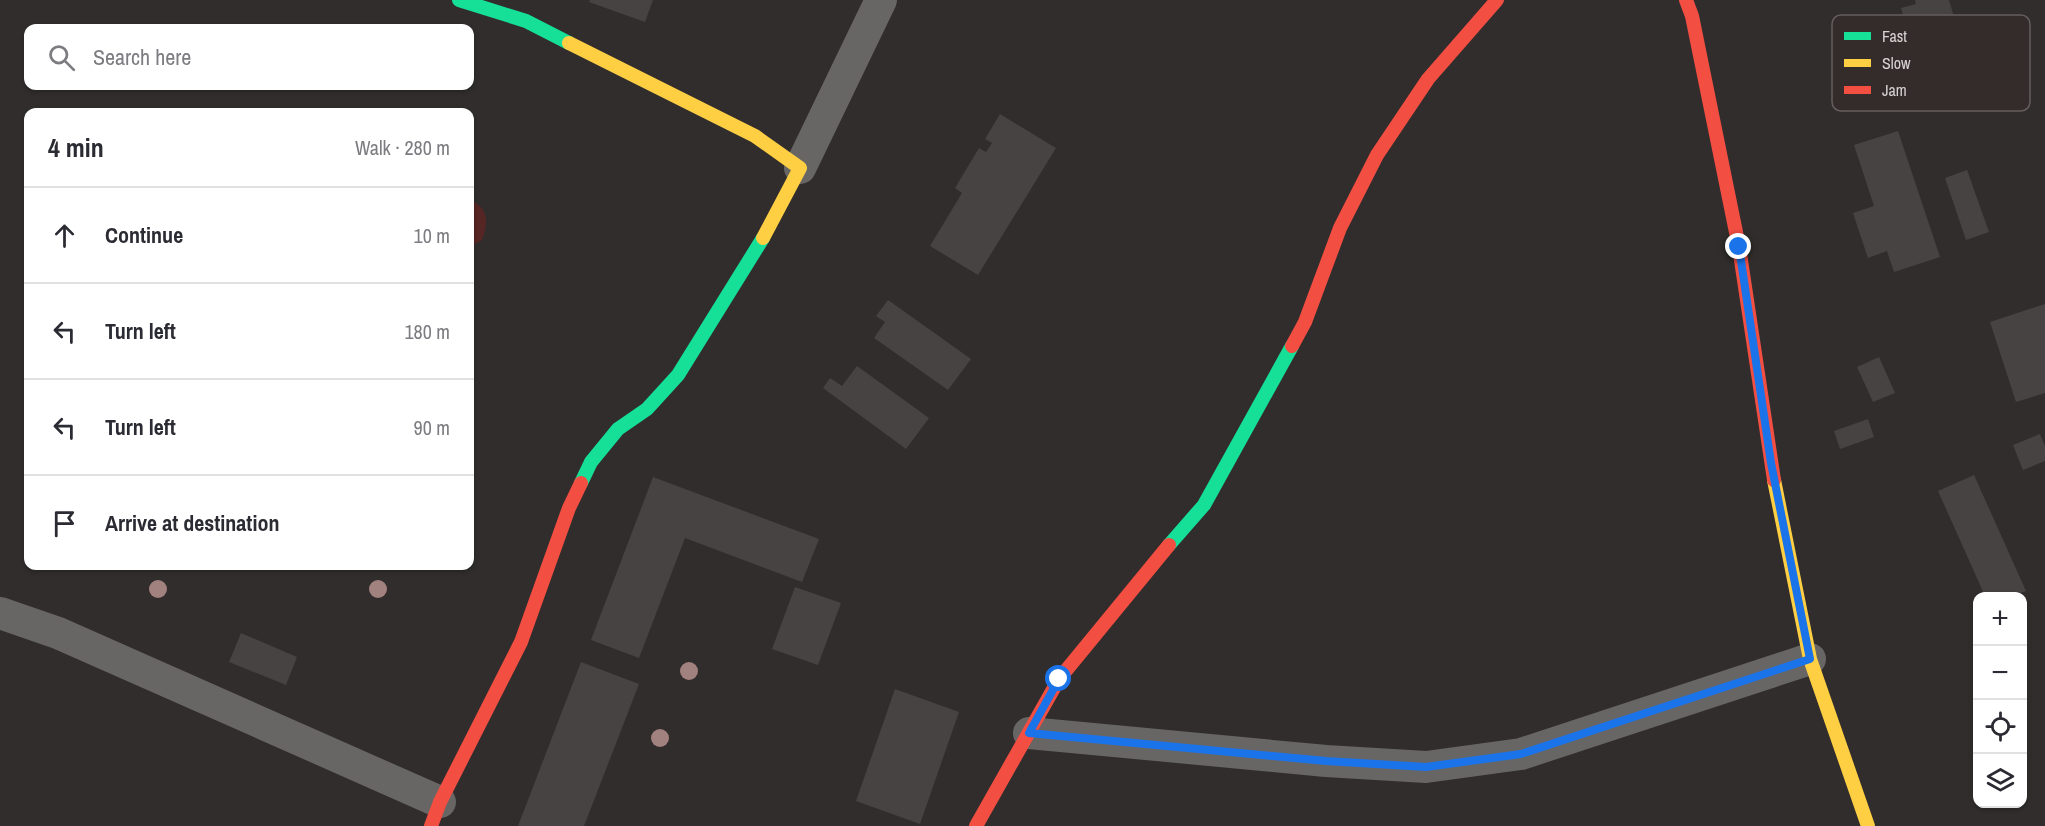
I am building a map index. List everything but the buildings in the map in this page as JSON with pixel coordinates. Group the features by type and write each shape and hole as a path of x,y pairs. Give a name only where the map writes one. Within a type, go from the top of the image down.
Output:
{"street":[{"path":"459,0 526,21 755,136 800,168"},
{"path":"0,613 58,633 436,814 521,642 569,508 591,462 618,429 647,409 678,375 759,244 800,168 881,0"},
{"path":"976,826 1059,679 1163,551 1204,505 1305,322 1340,228 1377,154 1428,79 1497,0"},
{"path":"1686,0 1692,16 1739,247 1771,463 1810,659 1868,826"},
{"path":"1029,733 1326,761 1426,767 1521,754 1810,659"}],"shaded area":[{"path":"474,202 484,211 486,227 482,240 474,245"}],"traffic: fast":[{"path":"459,0 526,21 569,43"},
{"path":"581,483 591,462 618,429 647,409 678,375 763,238"},
{"path":"1169,545 1204,505 1292,346"}],"traffic: slow":[{"path":"569,43 755,136 800,168 763,238"},
{"path":"1774,480 1810,659 1868,826"}],"traffic: jam":[{"path":"1292,346 1305,322 1340,228 1377,155 1428,79 1497,0"},
{"path":"1686,0 1692,16 1739,247 1774,480"},
{"path":"431,826 440,802 521,642 569,508 581,483"},
{"path":"976,826 1059,679 1169,545"}],"route":[{"path":"1059,679 1029,733 1326,761 1426,767 1521,754 1810,659 1771,463 1739,247"}]}
